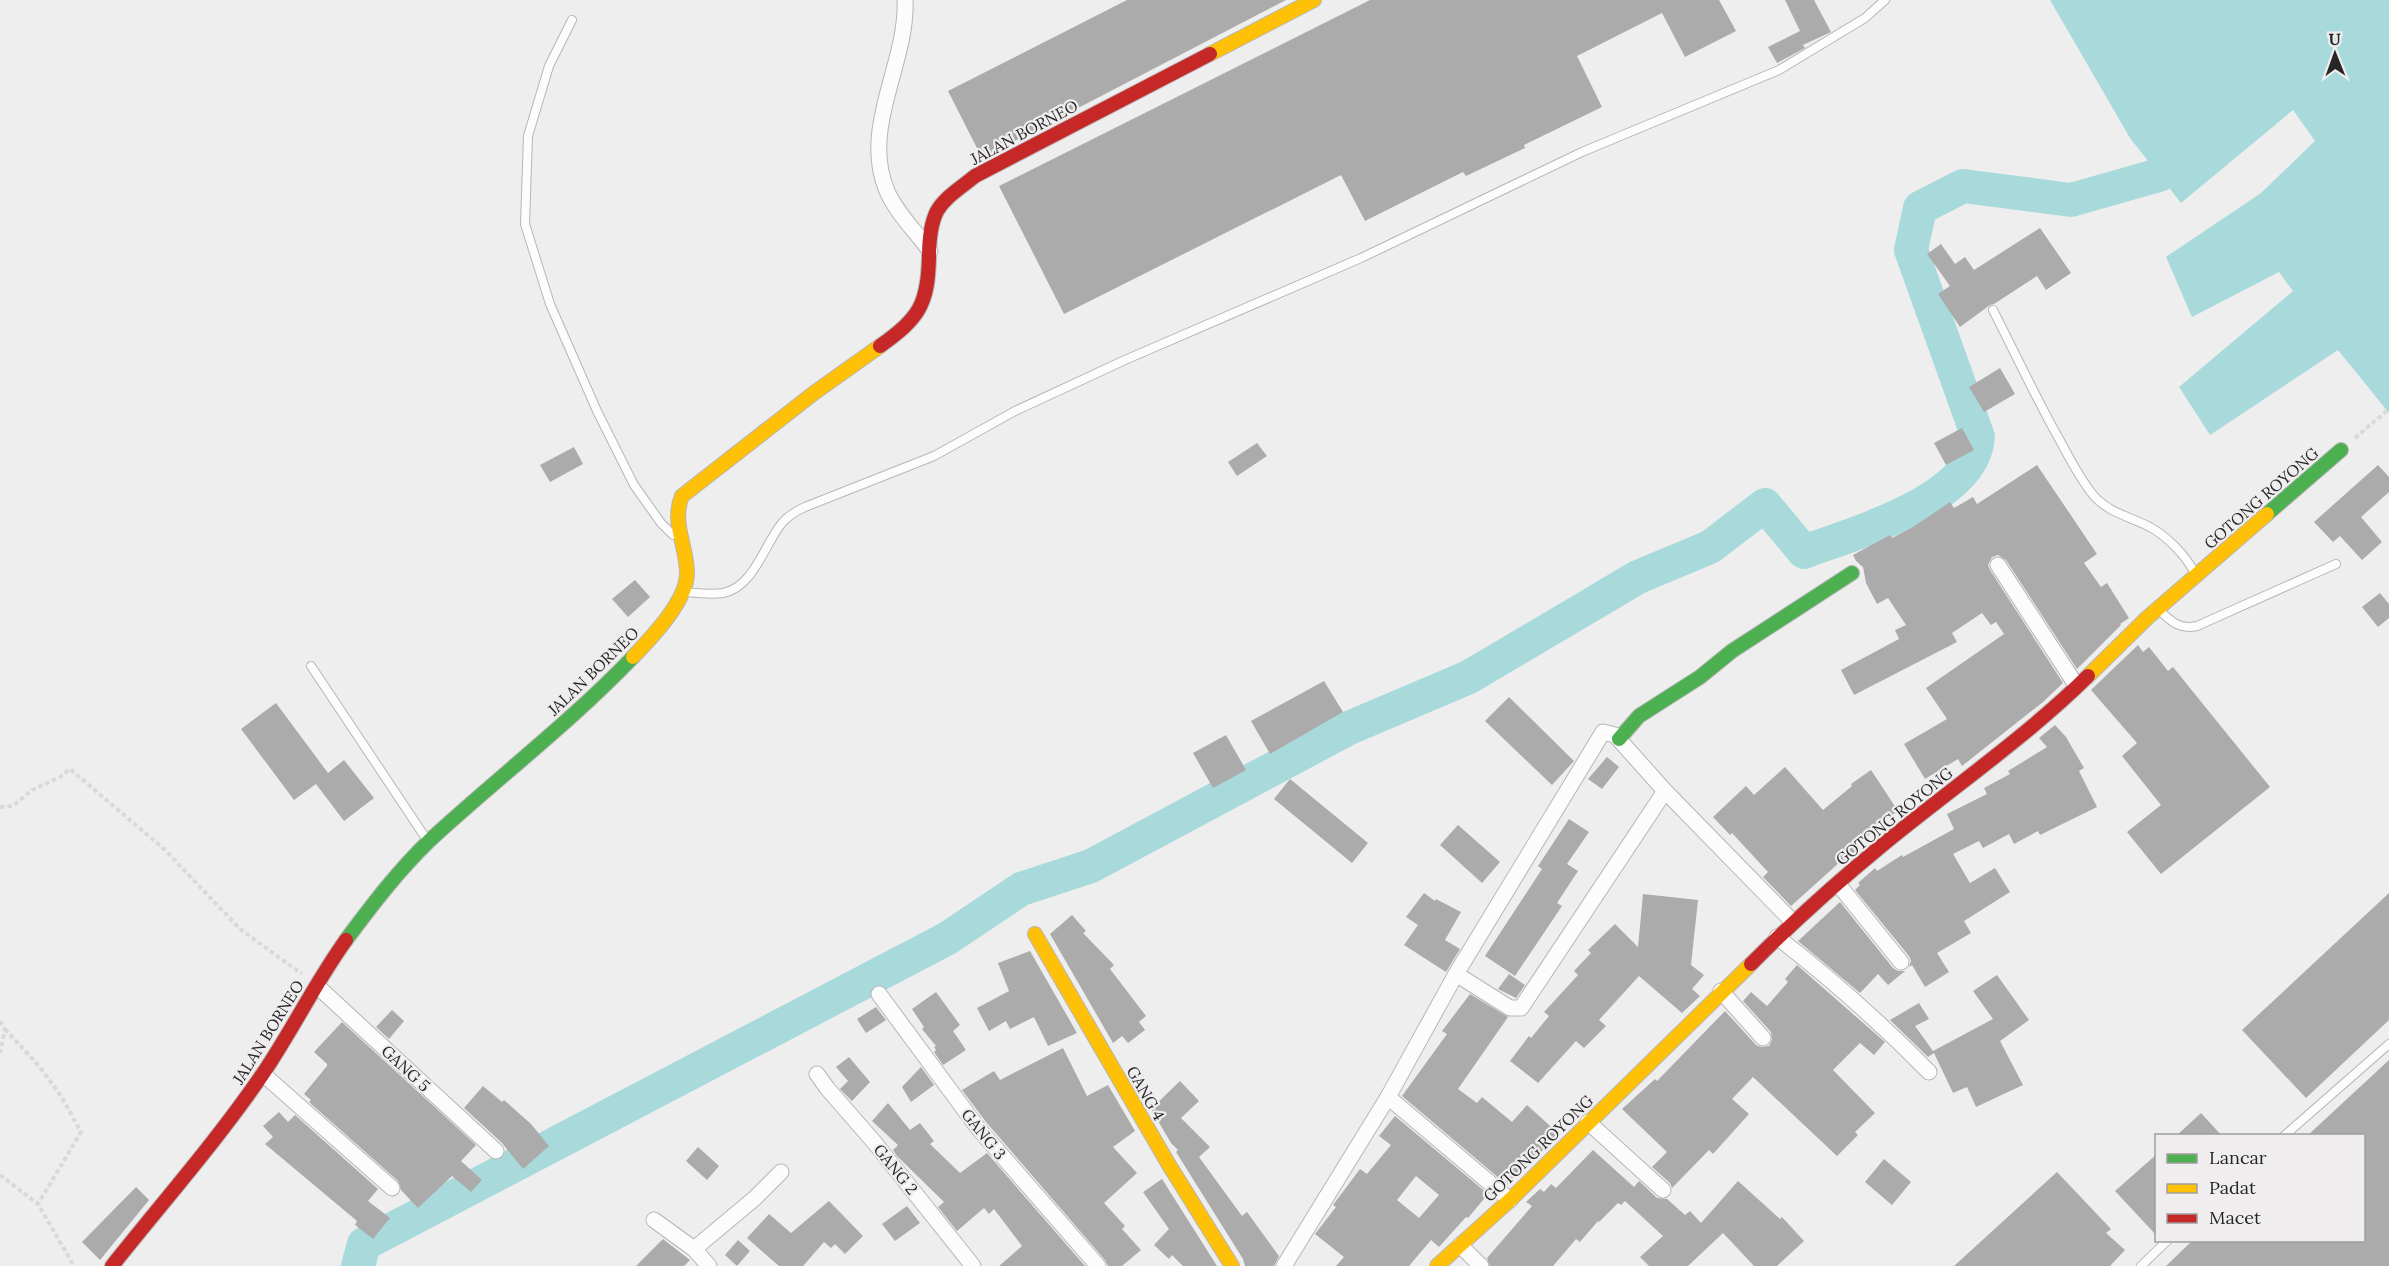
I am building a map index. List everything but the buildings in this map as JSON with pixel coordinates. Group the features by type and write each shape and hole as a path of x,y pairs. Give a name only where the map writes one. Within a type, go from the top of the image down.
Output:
{"street":[{"path":"905,0 900,45 880,129 880,163 887,191 930,250"},
{"name":"JALAN BORNEO","path":"112,1266 230,1119 263,1074 328,965 378,896 428,842 615,676 654,635 684,592 687,573 678,510 682,496 833,378 906,326 918,313 926,299 931,228 937,212 948,199 975,176 1314,0"},
{"name":"GOTONG ROYONG","path":"1437,1266 1510,1200 1793,922 1959,784 2039,722 2157,609 2341,450"},
{"path":"1998,565 2076,685"},
{"path":"1618,739 1639,716 1700,677 1732,651 1773,623 1852,573"},
{"path":"1286,1265 1388,1097 1456,974 1600,734 1611,733 1618,739 1665,791 1793,922"},
{"path":"1456,974 1510,1008 1521,1008 1665,791"},
{"path":"1838,884 1901,962"},
{"name":"GANG 4","path":"1035,934 1169,1165 1232,1266"},
{"path":"1777,938 1841,988 1929,1072"},
{"name":"GANG 5","path":"317,986 496,1151"},
{"path":"1722,991 1763,1038"},
{"name":"GANG 3","path":"879,994 978,1128 1098,1266"},
{"path":"263,1074 392,1188"},
{"name":"GANG 2","path":"817,1074 973,1266"},
{"path":"1388,1097 1510,1200"},
{"path":"1588,1122 1663,1190"},
{"path":"694,1250 755,1198 781,1172"},
{"path":"654,1220 694,1250 709,1266"},
{"path":"1460,1245 1481,1266"}],"lane":[{"path":"684,592 710,594 723,593 736,588 767,549 781,524 791,514 805,507 934,456 1015,411 1125,360 1361,258 1582,152 1779,70 1865,18 1885,0"},
{"path":"572,20 549,66 528,136 525,224 549,304 597,411 634,485 661,524 681,542"},
{"path":"1993,310 2059,439 2078,473 2096,497 2111,509 2150,527 2188,561 2197,576"},
{"path":"2157,609 2176,626 2183,628 2197,626 2336,564"},
{"path":"311,666 428,842"},
{"path":"2286,1134 2389,1044"},
{"path":"2140,1266 2166,1242"}],"path":[{"name":"GOTONG ROYONG","path":"2341,450 2389,409"},
{"path":"0,807 13,806 32,790 60,777 70,769 164,849 240,929 317,986"},
{"path":"0,1021 39,1066 61,1096 81,1132 38,1204"},
{"path":"0,1053 5,1029"},
{"path":"0,1174 38,1204 74,1266"}],"water":[{"path":"2050,0 2389,0 2389,413 2338,350 2210,435 2179,387 2293,291 2279,272 2192,317 2166,257 2261,193 2315,141 2293,110 2181,203 2130,138"}],"waterway":[{"path":"358,1266 364,1244 948,938 1021,889 1091,866 1349,728 1469,677 1638,577 1710,547 1765,505 1804,552 1880,524 1934,496 1956,479 1971,459 1978,437 1911,250 1920,208 1963,186 2071,200 2159,175 2188,137"}],"traffic: fast":[{"path":"2267,514 2341,450"},
{"path":"1619,739 1639,716 1700,677 1732,651 1852,573"},
{"path":"346,940 396,876 429,841 584,705 633,657"}],"traffic: slow":[{"path":"1210,54 1314,0"},
{"path":"633,657 675,607 685,584 686,563 678,515 682,496 814,393 880,346"},
{"path":"2088,676 2147,618 2267,514"},
{"path":"1035,934 1169,1165 1232,1266"},
{"path":"1437,1266 1510,1200 1751,964"}],"traffic: jam":[{"path":"880,346 904,327 919,309 926,287 933,222 937,211 950,196 975,176 1210,54"},
{"path":"1751,964 1847,875 2012,743 2088,676"},
{"path":"112,1266 244,1100 273,1058 346,940"}]}
